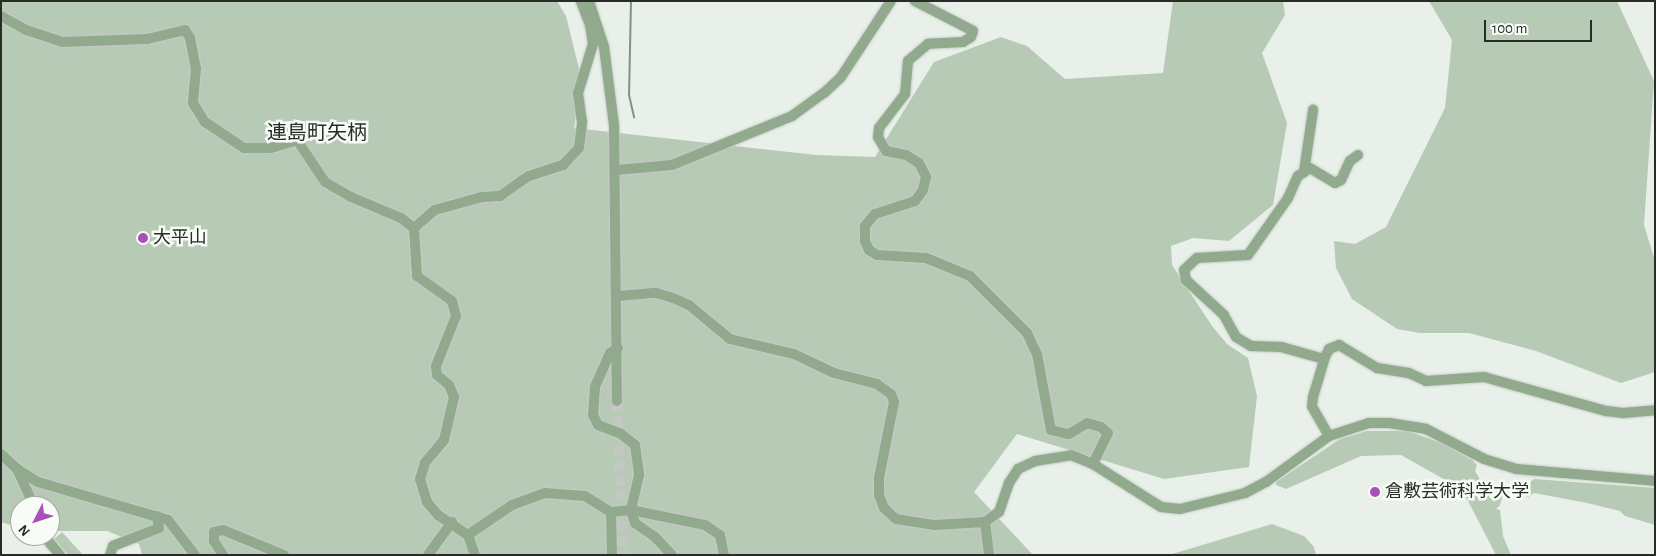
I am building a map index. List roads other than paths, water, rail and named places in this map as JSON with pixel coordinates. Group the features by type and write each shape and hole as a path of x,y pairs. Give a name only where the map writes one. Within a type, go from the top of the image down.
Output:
{"street":[{"path":"414,228 435,210 482,197 500,196 529,176 563,165 579,148 582,122 578,93 593,44 590,24 581,1"},
{"path":"590,1 604,47 617,170 617,400"},
{"path":"617,170 672,165 693,158 808,106 852,64 891,1"},
{"path":"915,1 973,30 971,37 963,42 928,44 908,61 905,94 879,128 878,137 886,151 906,155 920,163 926,177 923,190 915,201 875,214 865,226 865,241 869,250 878,255 926,258 970,276 1027,333 1037,354 1051,430 1069,434 1087,423 1101,427 1108,433 1093,464"},
{"path":"1,16 26,30 62,42 147,39 185,30 190,38 196,68 193,103 205,122 244,148 271,148 297,140 325,182 351,197 401,218 414,228 417,276 452,301 456,316 436,366 437,375 449,385 454,397 444,440 425,463 420,479 427,502 438,515 452,522 468,536 476,555"},
{"path":"1304,172 1313,110"},
{"path":"1324,359 1281,347 1250,346 1236,337 1224,314 1186,280 1184,270 1197,258 1248,255 1288,198 1298,176 1310,168 1335,184 1341,180 1350,161 1358,155"},
{"path":"618,296 656,293 673,298 689,305 730,339 794,354 834,373 877,384 891,394 894,402 879,478 884,508 896,520 935,525 985,522 999,512 1008,483 1018,469 1036,461 1071,455 1093,464 1162,507 1180,509 1245,492 1266,482 1329,436 1369,423 1408,425 1442,436 1484,459 1516,469 1655,481"},
{"path":"1329,436 1312,406 1324,359 1329,349 1338,345 1377,368 1409,373 1426,381 1484,377 1606,411 1623,413 1655,410"},
{"path":"618,348 610,352 595,387 593,415 598,425 621,434 636,445 639,475 631,510 635,523 655,537 672,555"},
{"path":"1,454 17,469 38,482 168,520 195,555"},
{"path":"17,469 29,496"},
{"path":"468,536 512,505 545,492 585,496 611,512 631,510 705,525 720,535 724,555"},
{"path":"611,512 612,555"},
{"path":"110,555 113,546 159,528 157,516"},
{"path":"428,555 452,522"},
{"path":"985,522 989,555"},
{"path":"223,555 214,542 214,532 223,530 284,555"}],"waterway":[{"path":"631,1 629,95 634,117"}],"tunnel":[{"path":"617,401 623,555"}],"place":[{"name":"大平山","path":"143,238"},
{"name":"倉敷芸術科学大学","path":"1375,492"}],"district":[{"name":"連島町矢柄","path":"317,133"}]}
